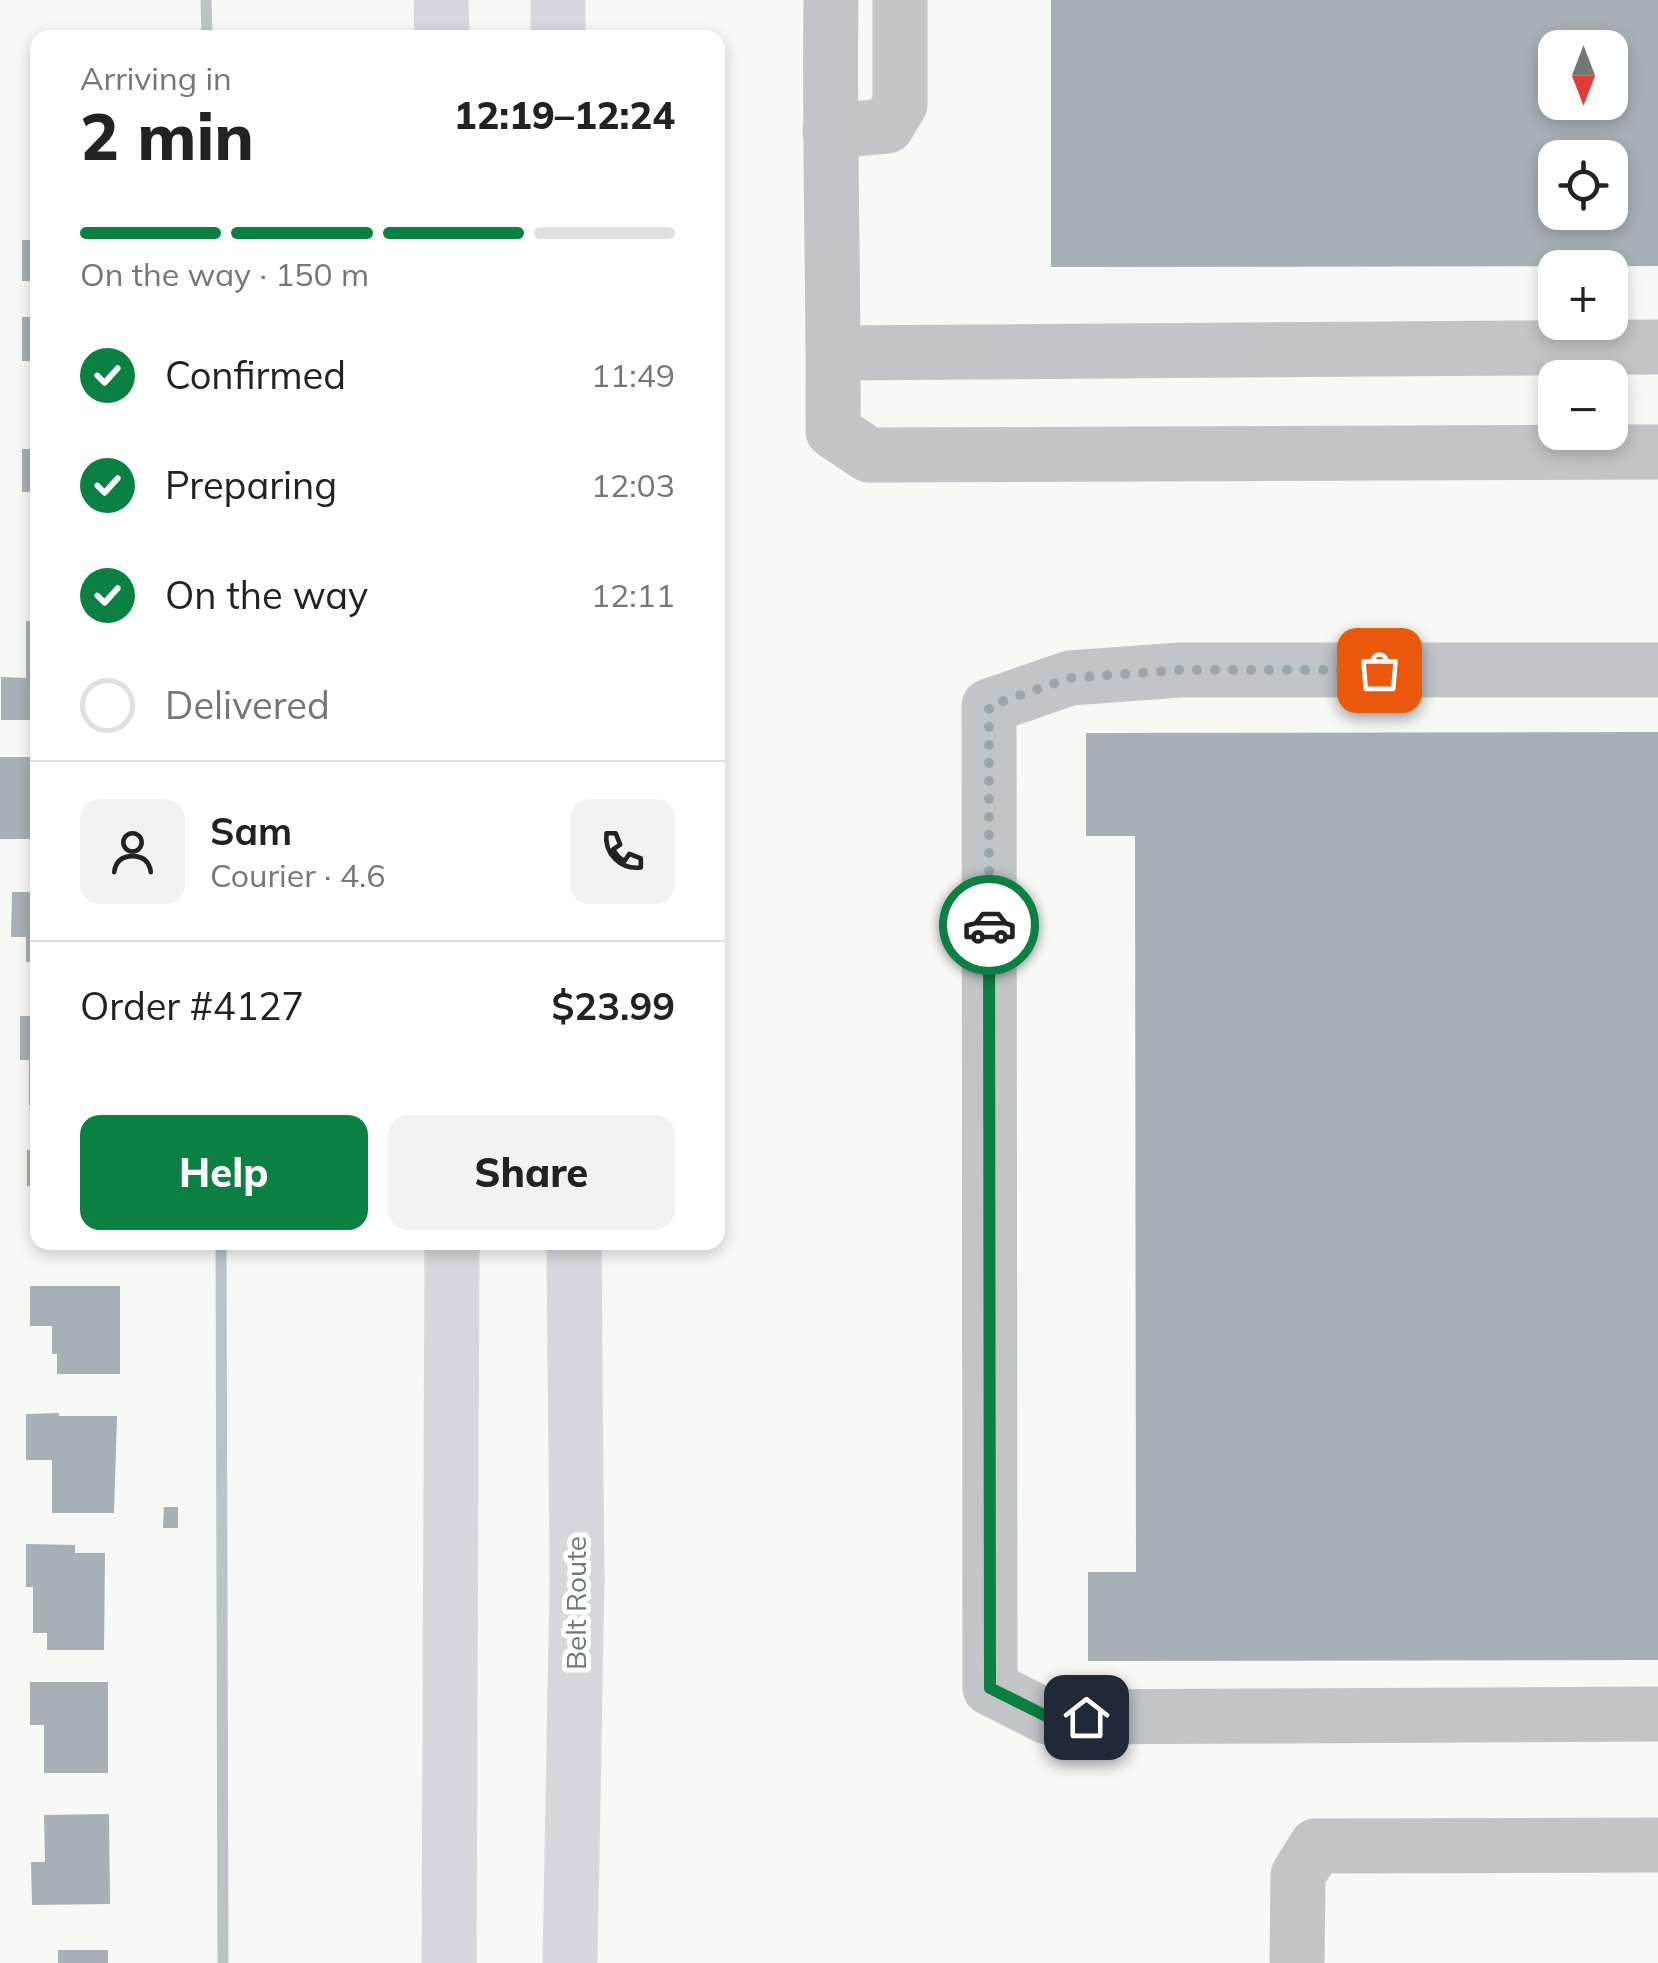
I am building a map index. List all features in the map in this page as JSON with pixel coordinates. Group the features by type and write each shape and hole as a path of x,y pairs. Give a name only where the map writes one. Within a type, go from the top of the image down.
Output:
{"highway":[{"path":"442,0 442,30"},
{"path":"558,0 558,30"},
{"path":"449,1963 452,1250"},
{"name":"Belt Route","path":"570,1963 578,1582 574,1250"}],"lane":[{"path":"832,0 833,431 869,456 1658,452"},
{"path":"830,131 886,126 900,104 900,0"},
{"path":"834,353 1658,347"},
{"path":"1658,670 1180,670 1070,678 989,706 989,1480 990,1688 1048,1717 1658,1714"},
{"path":"1298,1963 1298,1876 1316,1846 1658,1845"}],"building":[{"path":"1051,0 1658,0 1658,266 1628,266 1628,250 1538,250 1538,266 1051,267"},
{"path":"22,240 30,240 30,281 22,281"},
{"path":"22,317 30,317 30,361 22,361"},
{"path":"22,449 30,449 30,492 22,492"},
{"path":"26,621 30,621 30,720 1,720 1,677 26,678"},
{"path":"1658,732 1658,1660 1088,1661 1088,1572 1136,1572 1135,836 1086,836 1086,733"},
{"path":"0,757 30,757 30,839 0,839"},
{"path":"12,892 30,892 30,962 26,962 26,937 11,937"},
{"path":"20,1016 30,1016 30,1105 29,1060 20,1060"},
{"path":"27,1150 30,1150 30,1186"},
{"path":"30,1286 120,1286 120,1374 57,1374 52,1326 30,1326"},
{"path":"26,1414 117,1416 114,1513 52,1513 52,1460 26,1460"},
{"path":"164,1507 178,1507 178,1528 163,1528"},
{"path":"26,1544 75,1545 75,1553 105,1553 104,1650 47,1650 47,1633 33,1633 33,1587 26,1587"},
{"path":"30,1682 108,1682 108,1773 44,1773 44,1725 30,1725"},
{"path":"109,1814 110,1904 32,1905 31,1862 45,1862 44,1815"},
{"path":"58,1950 108,1950 108,1963 58,1963"}],"waterway":[{"path":"206,0 207,30"},
{"path":"221,1250 223,1963"}],"way so far":[{"path":"989,925 989,706 1070,678 1180,670 1379,670"}],"route":[{"path":"989,925 990,1688 1048,1717 1086,1717"}]}
